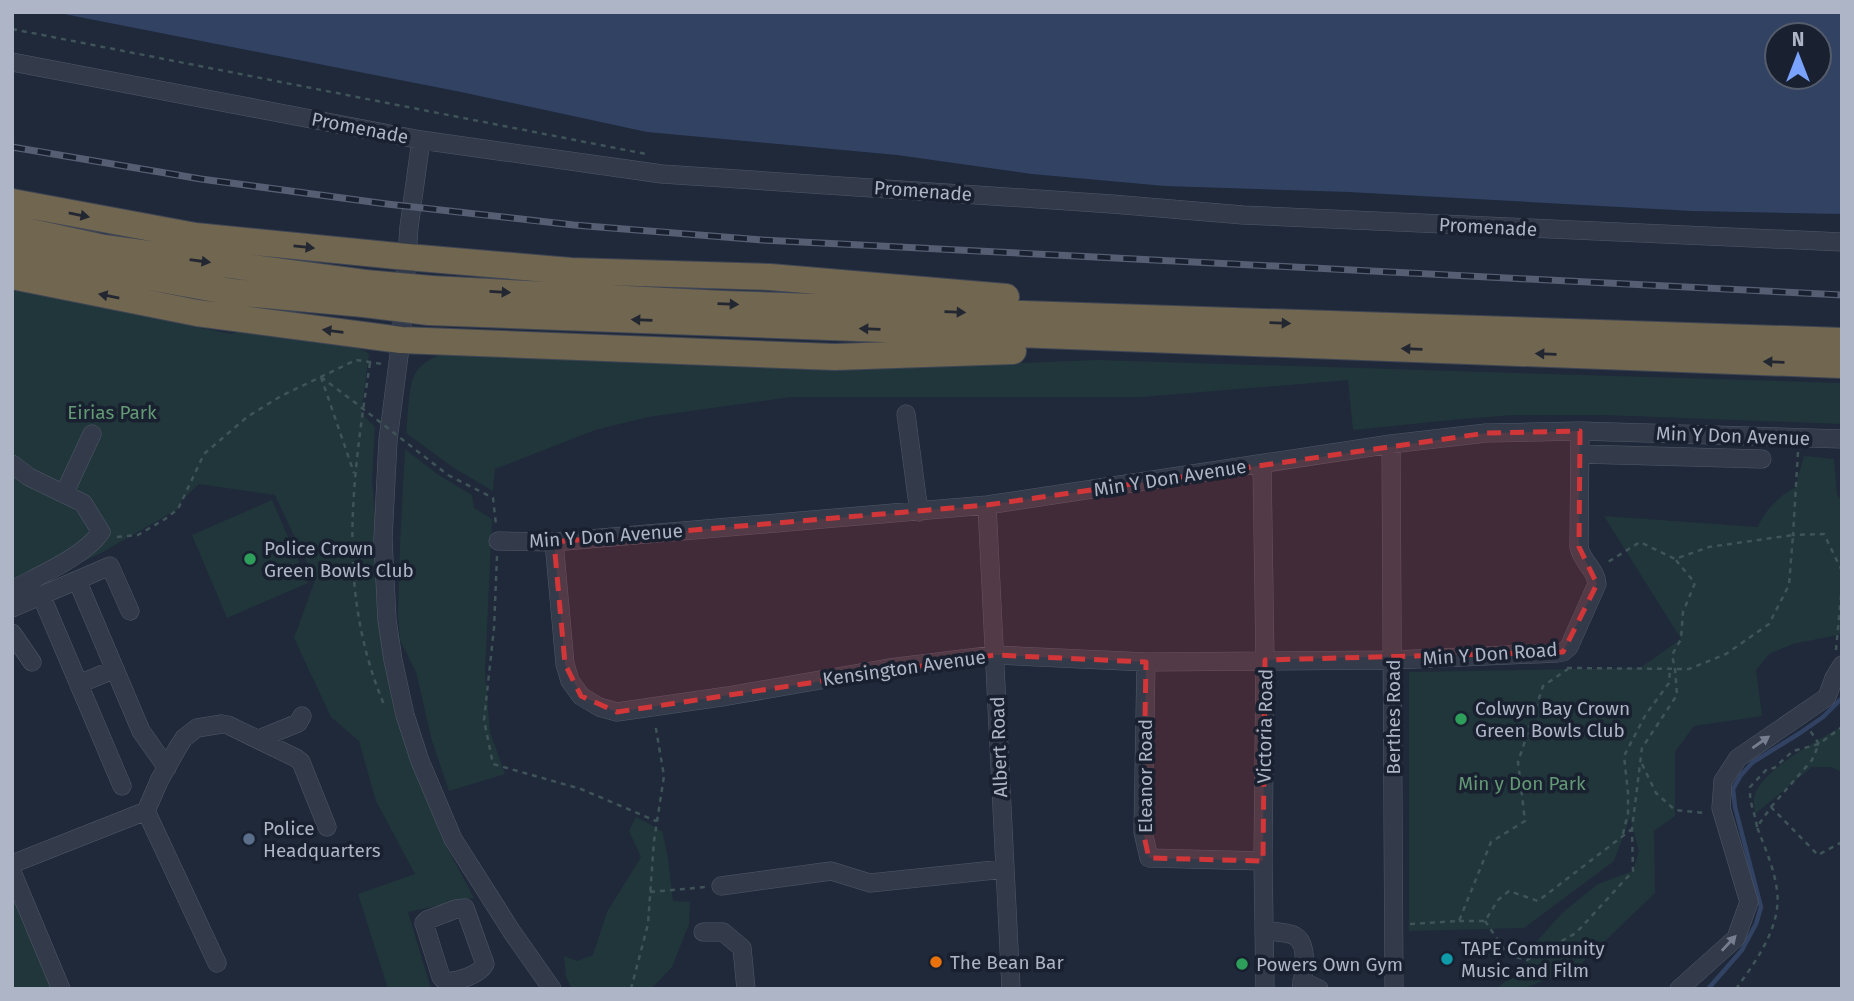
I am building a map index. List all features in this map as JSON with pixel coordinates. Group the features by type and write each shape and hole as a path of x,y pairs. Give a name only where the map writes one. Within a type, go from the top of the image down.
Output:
{"highway":[{"path":"12,202 195,236 571,271 770,277 896,286 1245,332"},
{"path":"12,228 104,248 365,293 430,300 1245,332 1842,365"},
{"path":"12,252 232,292 365,293"},
{"path":"12,276 197,313 401,340 835,356 1245,332 1842,341"}],"street":[{"name":"Promenade","path":"12,62 421,140 662,174 1243,215 1842,242"},
{"path":"421,140 388,440 383,539 387,620 393,660 405,715 420,761 453,839 488,896 552,989"},
{"path":"906,414 919,512"},
{"path":"1580,431 1579,547 1583,559 1593,571"},
{"name":"Min Y Don Avenue","path":"498,541 554,542 987,505 1391,444 1486,433 1580,431 1842,439"},
{"path":"64,494 92,434"},
{"name":"Berthes Road","path":"1391,444 1395,989"},
{"path":"1580,454 1762,459"},
{"path":"12,464 29,477 83,503 101,532 80,552 12,590"},
{"name":"Victoria Road","path":"1262,464 1265,989"},
{"name":"Albert Road","path":"987,505 1011,989"},
{"name":"Kensington Avenue","path":"554,542 565,664 570,681 582,696 617,712 890,668 995,655 1146,662 1393,660"},
{"path":"12,608 110,566 130,611"},
{"name":"Min Y Don Road","path":"1393,660 1563,652 1569,647 1597,584 1593,571"},
{"path":"77,580 141,730 167,768"},
{"path":"41,595 122,786"},
{"path":"12,633 32,662"},
{"name":"Eleanor Road","path":"1146,662 1143,832 1149,858 1263,860"},
{"path":"79,684 115,669"},
{"path":"1679,989 1736,939 1749,902 1721,808 1723,781 1738,758 1827,697 1838,671"},
{"path":"259,739 298,723 302,716"},
{"path":"12,864 146,811 160,779 184,738 197,729 222,724 259,739 301,762 327,827"},
{"path":"146,811 217,963"},
{"path":"721,886 831,871 870,883 1004,869"},
{"path":"12,872 61,989"},
{"path":"465,908 488,896"},
{"path":"1264,930 1293,935 1300,940 1305,953 1302,985 1319,989"},
{"path":"703,932 723,932 742,948 746,989"}],"path":[{"path":"12,29 648,154"},
{"path":"138,535 178,509 204,454 247,417 281,396 356,360 398,367"},
{"path":"321,377 448,475 493,498 498,541 494,628 484,720 493,765 581,789 656,821"},
{"path":"321,377 355,477"},
{"path":"1459,921 1491,842 1525,821 1518,762 1543,685 1567,669 1689,669 1726,654 1769,625 1789,585 1799,438"},
{"path":"1675,559 1709,547 1793,535 1824,534 1842,571"},
{"path":"1486,920 1508,955 1527,960 1576,933 1633,871 1632,829 1642,748 1677,695 1672,655 1681,639 1683,612 1695,583 1675,559 1640,542 1593,571"},
{"path":"1838,671 1842,585"},
{"path":"1556,653 1567,669"},
{"path":"1623,836 1628,813 1624,756 1646,714 1669,683 1670,669"},
{"path":"631,989 648,924 656,821 664,776 653,708"},
{"path":"1735,989 1760,956 1774,919 1778,893 1773,869 1749,802 1750,787 1766,769 1774,768 1793,751 1819,744 1842,727"},
{"path":"1814,736 1819,744"},
{"path":"1757,827 1812,760 1819,744"},
{"path":"1642,748 1642,765 1656,793 1675,810 1723,813"},
{"path":"1771,807 1818,855 1842,842"},
{"path":"1486,920 1498,900 1509,891 1538,901 1632,829"},
{"path":"650,892 721,886"},
{"path":"1394,925 1486,920"}],"highlighted area":[{"path":"1580,431 1579,547 1597,584 1563,652 1265,660 1263,861 1149,858 1143,832 1146,662 995,655 617,712 581,696 565,664 554,542 987,505 1486,433"}],"green space":[{"name":"Eirias Park","path":"12,288 230,334 257,329 316,337 348,344 369,354 361,413 375,427 372,481 381,573 413,759 441,836 474,898 408,912 431,989 388,989 358,894 415,874 376,801 359,741 331,717 294,638 315,580 275,495 199,484 182,500 178,509 101,553 12,596"},
{"path":"446,353 709,366 918,367 1097,360 1842,383 1842,424 1605,415 1514,415 1353,430 1348,380 1141,397 791,397 648,417 595,430 495,469 493,491 454,468 406,433 409,396 414,376 427,361"},
{"path":"405,449 437,474 472,495 474,508 492,519 485,672 490,732 505,774 449,791 432,741 416,672 400,640 398,614"},
{"name":"Min y Don Park","path":"1804,456 1834,459 1837,495 1842,501 1842,634 1793,644 1769,654 1756,670 1762,716 1694,726 1675,752 1675,816 1654,831 1655,893 1580,965 1523,989 1496,989 1525,965 1537,941 1563,912 1598,884 1633,871 1639,851 1630,818 1614,861 1524,928 1409,931 1409,672 1640,668 1681,639 1604,516 1758,527 1773,504 1795,488"},
{"name":"Police Crown Green Bowls Club","path":"272,500 308,583 227,618 192,535"},
{"path":"1842,726 1842,772 1831,767 1812,767 1755,814 1754,797 1767,777 1791,757"},
{"path":"636,817 662,831 673,901 690,902 689,924 672,967 651,989 572,989 566,977 564,956 577,961 593,955 607,912 641,857 629,831"},
{"path":"12,872 61,989 12,989"}],"water":[{"path":"54,12 1842,12 1842,214 1692,211 1349,192 1165,186 1032,174 897,155 647,132 461,92"}],"waterway":[{"path":"1708,989 1742,950 1756,924 1761,907 1735,807 1733,789 1753,762 1823,717 1842,698"}],"railway":[{"path":"12,147 201,179 574,225 762,240 1842,295"}],"place":[{"name":"Police Crown Green Bowls Club","path":"250,559"},
{"name":"Colwyn Bay Crown Green Bowls Club","path":"1461,719"},
{"name":"Police Headquarters","path":"249,839"},
{"name":"TAPE Community Music and Film","path":"1447,959"},
{"name":"The Bean Bar","path":"936,962"},
{"name":"Powers Own Gym","path":"1242,964"}]}
